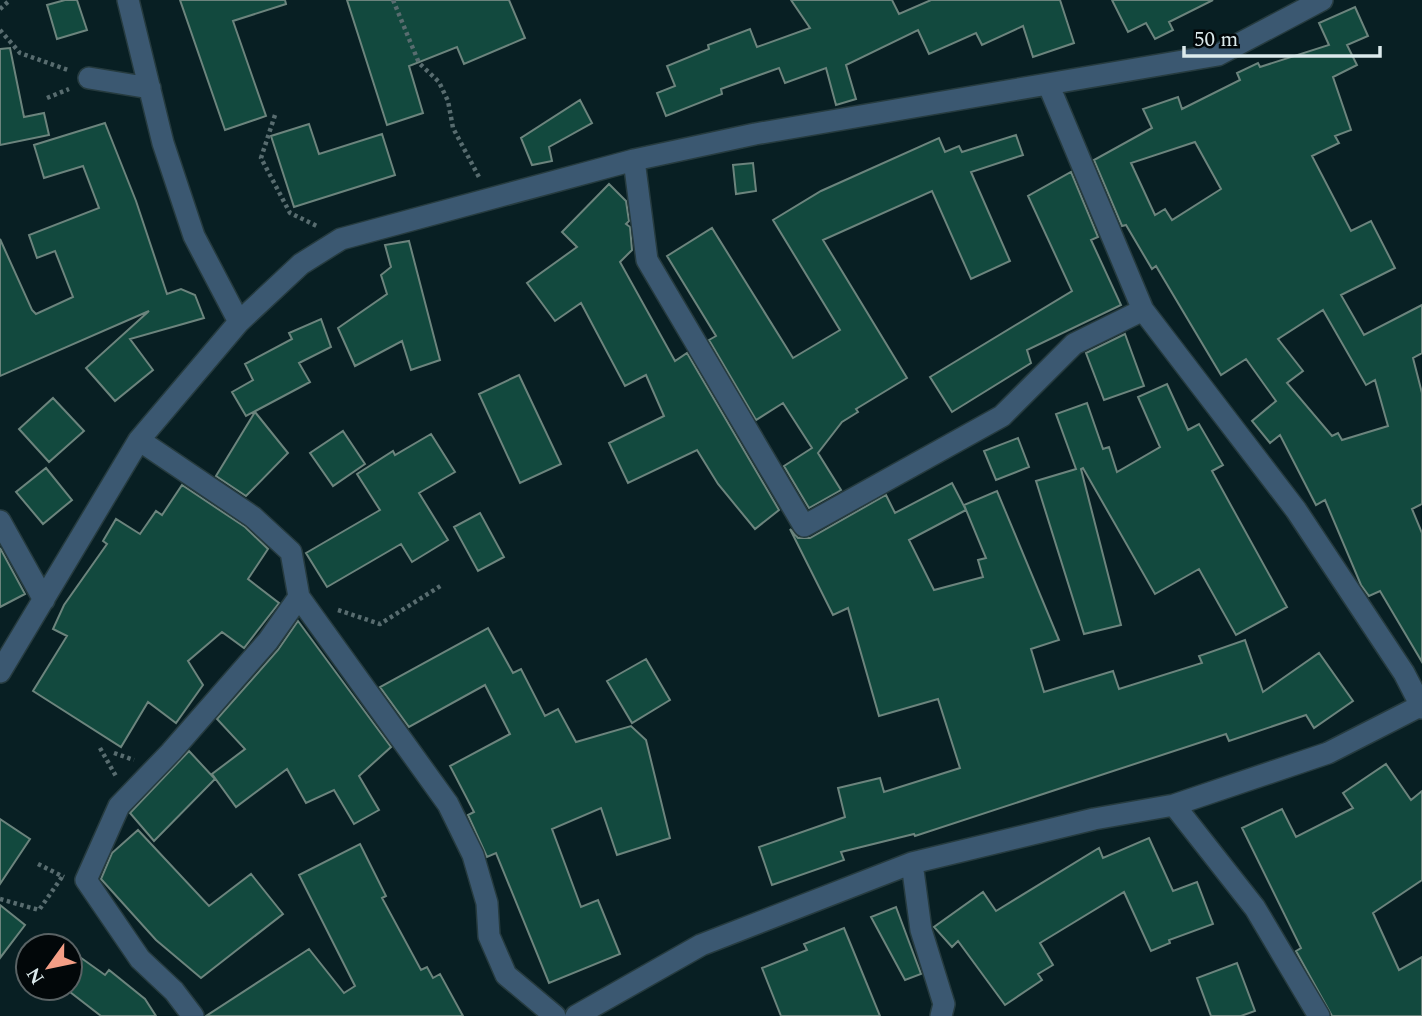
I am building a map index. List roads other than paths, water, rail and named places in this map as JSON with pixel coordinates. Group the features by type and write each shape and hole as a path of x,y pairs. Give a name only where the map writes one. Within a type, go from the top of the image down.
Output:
{"street":[{"path":"128,0 163,143 194,236 239,322"},
{"path":"0,672 139,440 239,322 301,264 341,239 634,160 755,134 1049,86 1218,55 1322,0"},
{"path":"89,78 150,88"},
{"path":"576,1016 701,945 912,863 1094,819 1174,806 1328,753 1421,706 1404,673 1296,510 1143,310 1049,86"},
{"path":"634,160 647,260 804,526 1003,416 1073,344 1143,310"},
{"path":"139,440 253,517 291,552 299,597 448,804 473,855 486,903 489,936 506,975 555,1016"},
{"path":"0,521 44,600"},
{"path":"193,1016 174,991 140,959 86,880 119,806 268,641 299,597"},
{"path":"1174,806 1255,908 1319,1016"},
{"path":"912,863 921,930 944,1004 941,1016"}]}
